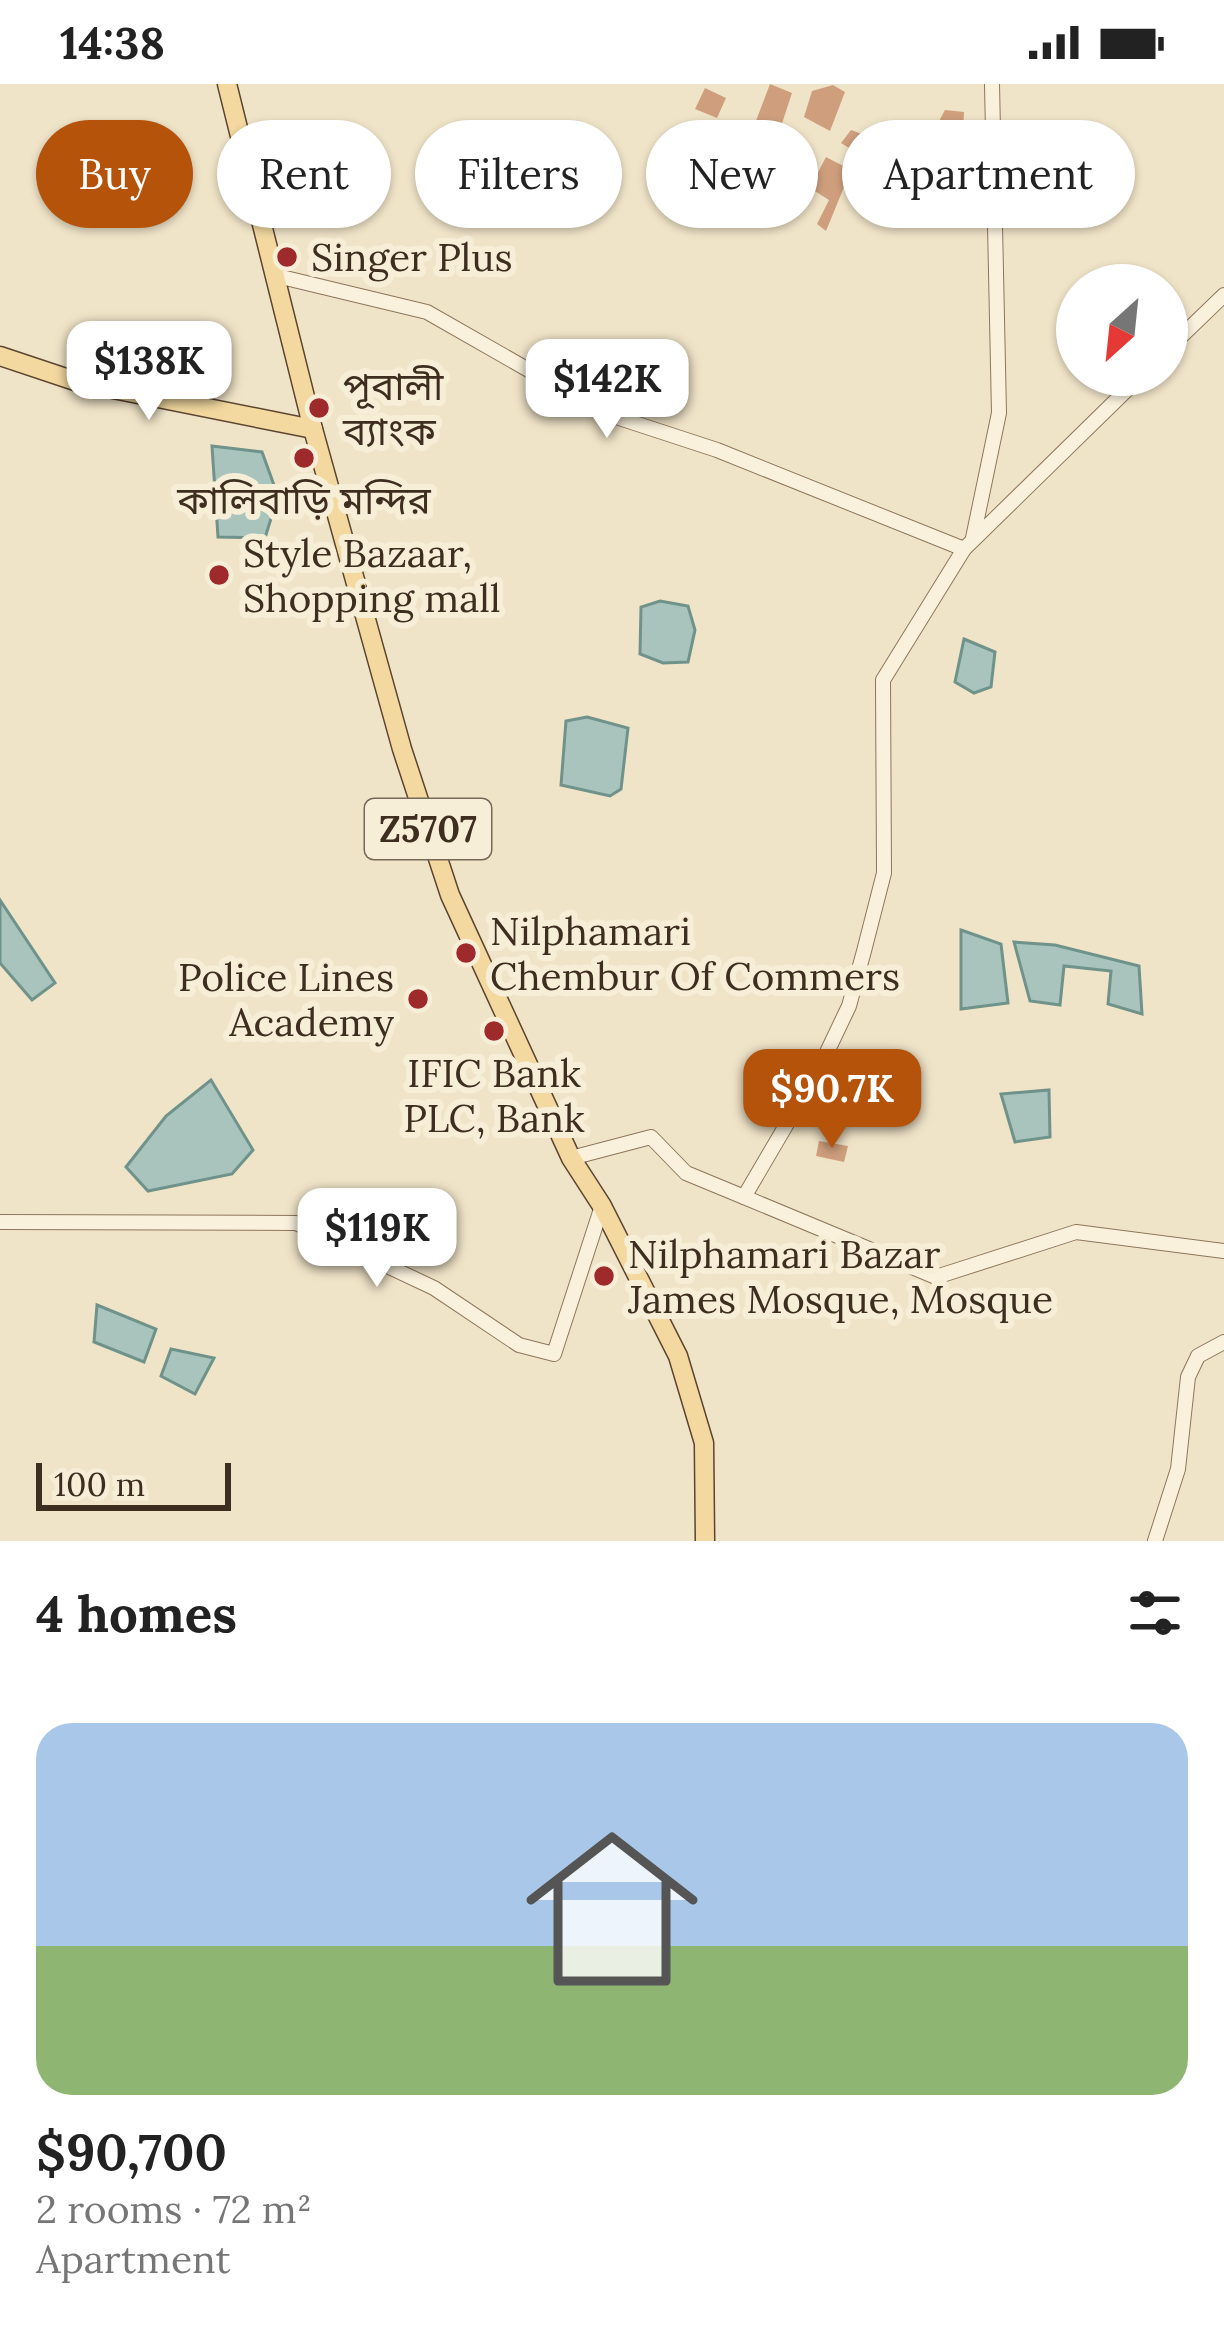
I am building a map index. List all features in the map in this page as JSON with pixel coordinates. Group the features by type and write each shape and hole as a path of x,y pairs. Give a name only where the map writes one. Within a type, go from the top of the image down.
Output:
{"main road":[{"name":"Z5707","path":"227,84 313,430 395,726 450,896 571,1157 602,1206 678,1357 704,1443 706,1541"},
{"path":"0,356 78,382 313,430"}],"street":[{"path":"969,544 999,413 992,84"},
{"path":"273,275 427,312 604,413 969,544"},
{"path":"1188,330 1224,295"},
{"path":"744,1198 819,1069 848,1006 884,873 883,680 969,544 1121,396"},
{"path":"571,1157 651,1137 686,1173 936,1277 1076,1232 1224,1251"},
{"path":"0,1222 296,1223 434,1288 519,1345 554,1354 602,1206"},
{"path":"1155,1541 1178,1469 1188,1377 1198,1356 1224,1342"}],"water":[{"path":"212,446 262,452 278,496 265,538 218,537"},
{"path":"660,601 688,606 695,630 688,662 663,663 640,654 641,607"},
{"path":"964,639 995,652 991,687 974,693 955,682"},
{"path":"587,717 628,728 621,789 610,796 561,785 566,721"},
{"path":"0,900 55,983 32,1000 0,963"},
{"path":"961,930 1001,944 1008,1003 961,1009"},
{"path":"1014,942 1055,945 1139,966 1142,1014 1108,1004 1111,971 1064,966 1060,1005 1030,1001"},
{"path":"211,1080 253,1150 232,1174 148,1191 126,1167 166,1116"},
{"path":"1049,1090 1050,1137 1015,1142 1001,1094"},
{"path":"97,1305 156,1329 144,1362 94,1342"},
{"path":"171,1349 214,1358 195,1394 161,1376"}],"building":[{"path":"770,84 792,93 783,120 756,120"},
{"path":"833,85 845,92 830,131 818,120 804,117 812,91"},
{"path":"705,88 726,98 717,118 695,109"},
{"path":"945,110 964,112 964,120 940,120"},
{"path":"826,157 842,165 842,192 826,231 818,222 829,200 818,193 818,172"},
{"path":"819,1141 848,1146 844,1162 816,1156"}],"place":[{"name":"Singer Plus","path":"287,257"},
{"name":"পূবালী ব্যাংক","path":"319,408"},
{"name":"কালিবাড়ি মন্দির","path":"304,458"},
{"name":"Style Bazaar, Shopping mall","path":"219,575"},
{"name":"Nilphamari Chembur Of Commers","path":"466,953"},
{"name":"Police Lines Academy","path":"418,999"},
{"name":"IFIC Bank PLC, Bank","path":"494,1031"},
{"name":"Nilphamari Bazar James Mosque, Mosque","path":"604,1276"}]}
